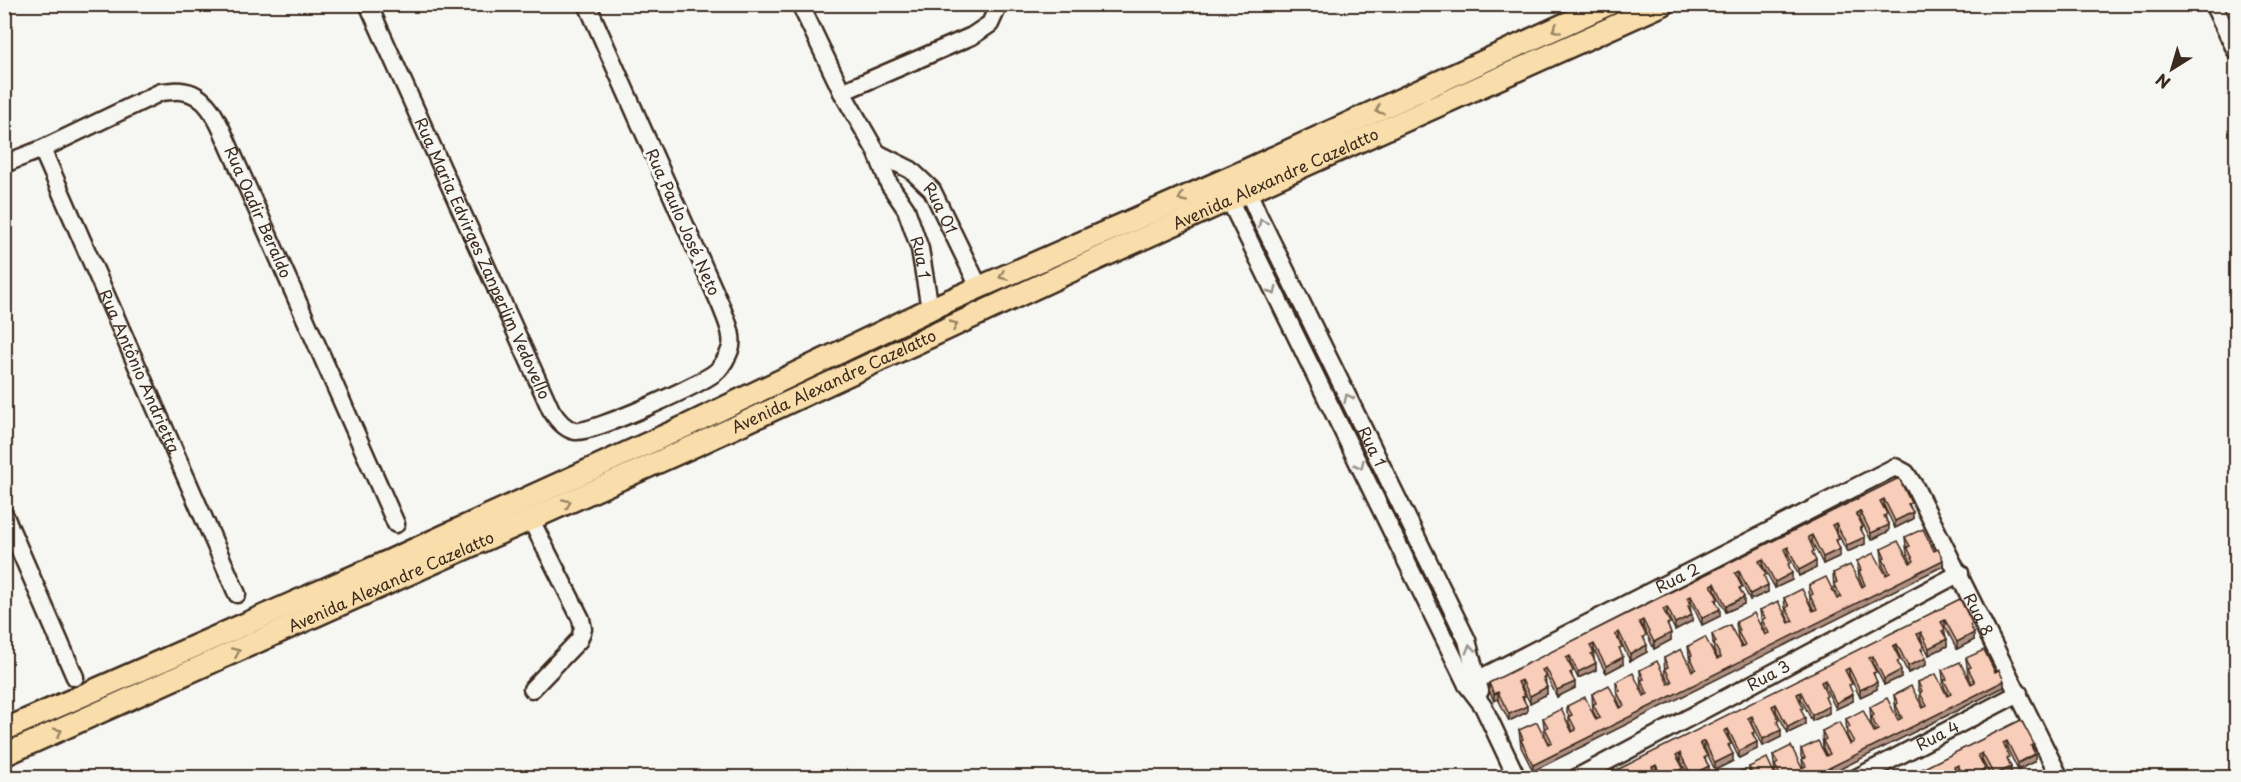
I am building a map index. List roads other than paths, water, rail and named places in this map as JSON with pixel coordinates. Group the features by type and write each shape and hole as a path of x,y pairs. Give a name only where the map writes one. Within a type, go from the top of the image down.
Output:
{"main road":[{"name":"Avenida Alexandre Cazelatto","path":"4,755 531,520 1229,200 1236,182 1609,4"},
{"name":"Avenida Alexandre Cazelatto","path":"4,730 389,561 686,426 979,287 1664,4"}],"street":[{"name":"Rua Maria Edvirges Zanperlim Vedovello","path":"368,4 557,419 575,431 589,429 651,406"},
{"name":"Rua Paulo José Neto","path":"587,4 730,331 731,349 717,371 651,406"},
{"name":"Rua 01","path":"800,4 842,92 877,153 889,184 906,209"},
{"path":"842,92 972,36 990,24 999,4"},
{"path":"2213,4 2236,51"},
{"path":"2233,4 2236,11"},
{"name":"Rua Oadir Beraldo","path":"4,164 42,149 161,92 182,91 195,95 206,103 233,155 396,524"},
{"name":"Rua Antônio Andrietta","path":"42,149 237,594"},
{"name":"Rua 01","path":"877,153 910,170 932,190 979,287"},
{"name":"Rua 1","path":"1236,182 1467,640 1472,682"},
{"name":"Rua 1","path":"1229,200 1472,682 1517,777"},
{"name":"Rua 1","path":"906,209 920,249 930,309"},
{"name":"Rua 8","path":"1886,470 1894,468 1906,473 1911,480 1960,573 2061,777"},
{"name":"Rua 2","path":"1472,682 1886,470"},
{"path":"4,514 75,677"},
{"path":"531,520 581,619 583,629 579,640 532,689"},
{"name":"Rua 3","path":"1576,777 1960,573"},
{"name":"Rua 4","path":"1856,777 2019,693"}]}
